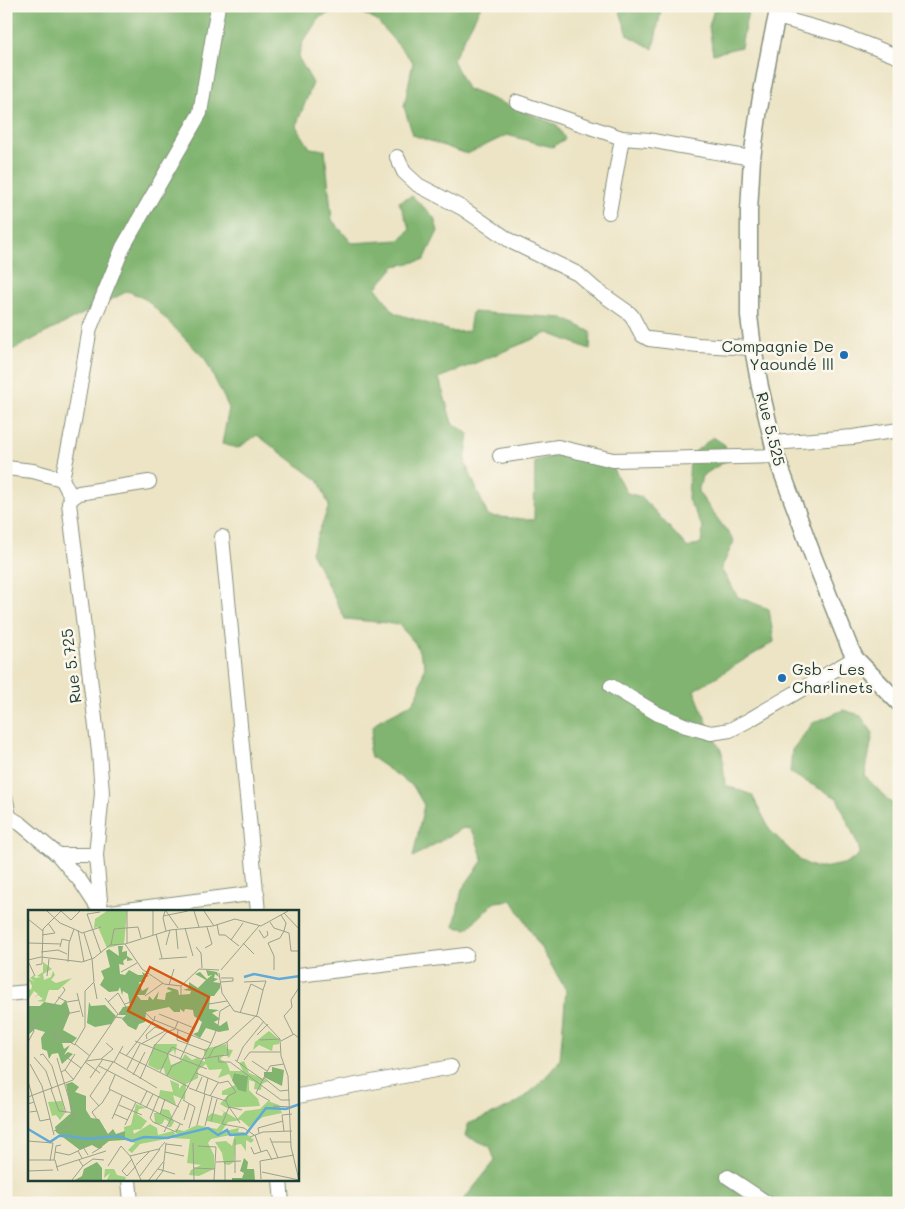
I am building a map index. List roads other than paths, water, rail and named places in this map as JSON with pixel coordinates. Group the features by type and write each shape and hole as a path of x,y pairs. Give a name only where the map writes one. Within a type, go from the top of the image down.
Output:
{"street":[{"path":"149,482 79,492 72,498 62,479 90,328 123,246 200,112 218,6"},
{"path":"778,12 899,58"},
{"name":"Rue 5.525","path":"778,12 759,108 752,158 748,211 749,316 758,380 774,449 848,646 855,658 899,703"},
{"path":"517,102 622,138 650,140 752,158"},
{"path":"609,212 622,138"},
{"path":"397,157 404,172 418,185 462,208 512,242 578,274 595,289 629,313 642,335 677,343 753,348"},
{"path":"500,456 558,447 613,460 774,449 899,430"},
{"path":"6,468 33,471 62,479"},
{"name":"Rue 5.725","path":"72,498 69,503 102,794 96,855 101,910"},
{"path":"222,537 258,910"},
{"path":"611,686 658,714 686,726 712,733 730,730 743,724 855,658"},
{"path":"6,800 8,816 21,824 58,855 81,882 100,910"},
{"path":"58,855 96,855"},
{"path":"125,910 257,893"},
{"path":"299,975 466,955"},
{"path":"6,994 28,992"},
{"path":"299,1096 451,1067"},
{"path":"728,1177 767,1203"},
{"path":"129,1182 131,1203"},
{"path":"280,1182 282,1203"}],"place":[{"name":"Compagnie De Yaoundé lll","path":"844,355"},
{"name":"Gsb - Les Charlinets","path":"782,678"}]}
